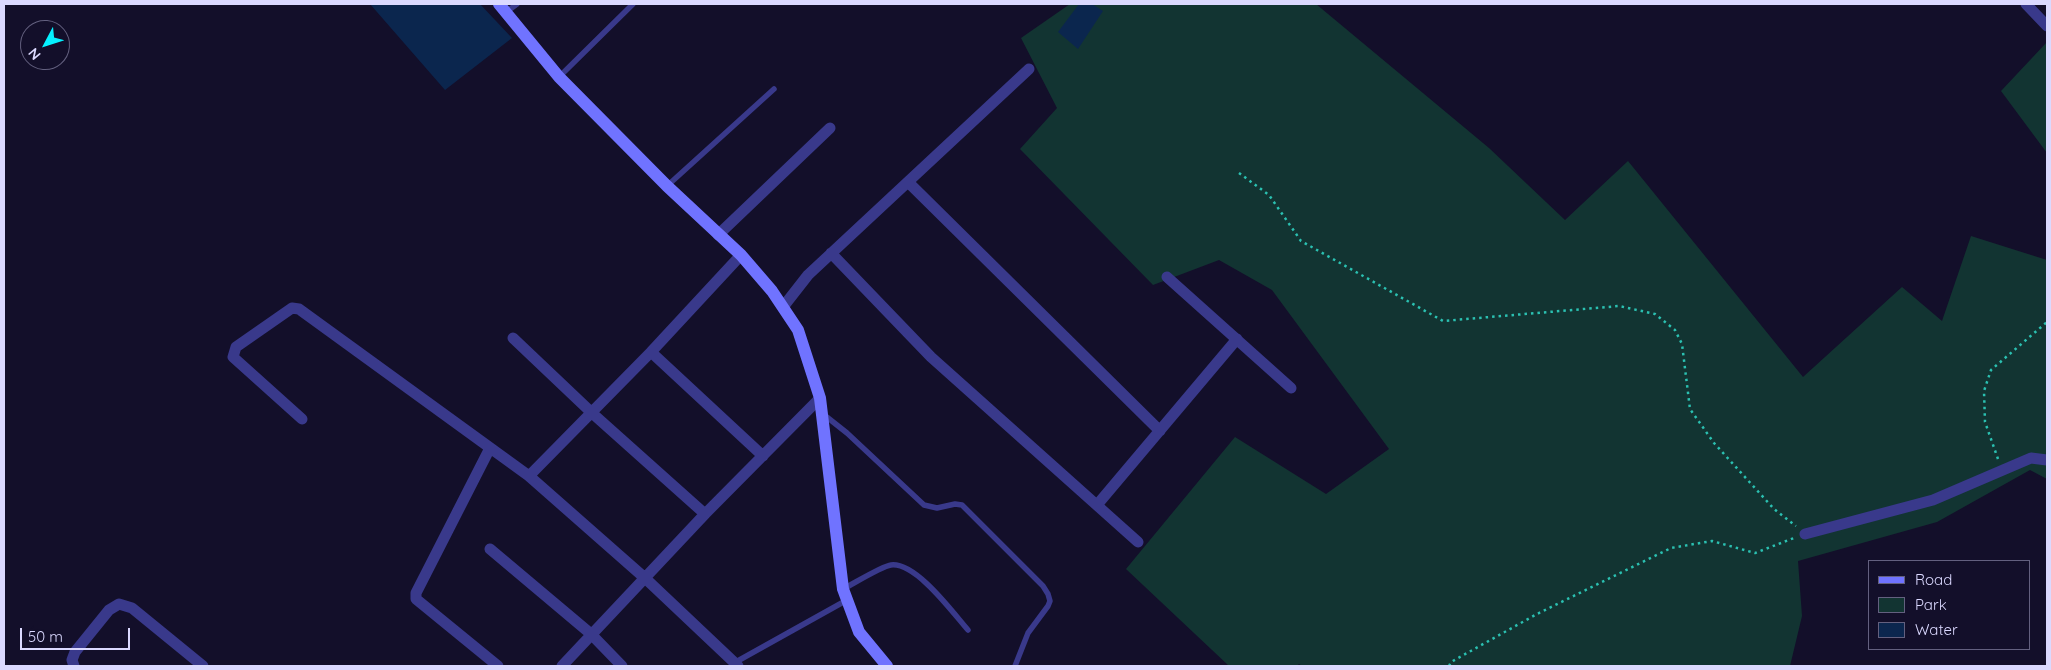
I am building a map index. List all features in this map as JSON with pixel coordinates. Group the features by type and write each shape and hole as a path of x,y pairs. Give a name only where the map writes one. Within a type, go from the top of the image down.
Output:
{"street":[{"path":"2026,4 2047,26"},
{"path":"502,8 559,77 666,186 741,255 772,291 798,330 820,398 845,594 860,632 887,666"},
{"path":"783,307 808,275 1029,69"},
{"path":"718,234 830,128"},
{"path":"908,182 1160,431"},
{"path":"831,253 931,357 1138,542"},
{"path":"529,476 652,352 741,255"},
{"path":"1167,277 1291,388"},
{"path":"302,419 234,357 236,347 292,308 299,309 529,476 646,579 736,665"},
{"path":"512,338 592,414 705,514"},
{"path":"1097,506 1236,339"},
{"path":"652,352 763,456"},
{"path":"562,666 646,579 705,514 820,398"},
{"path":"490,448 416,593 416,599 498,666"},
{"path":"1805,534 1933,500 2031,458 2047,460"},
{"path":"490,549 591,634 622,666"},
{"path":"74,666 72,660 75,652 109,610 118,604 132,608 203,666"}],"lane":[{"path":"502,8 517,4"},
{"path":"559,77 633,4"},
{"path":"666,186 774,90"},
{"path":"822,413 847,433 924,505 937,508 955,504 962,505 1042,586 1048,594 1050,601 1028,633 1015,666"},
{"path":"736,665 890,565 905,567 920,577 968,630"}],"path":[{"path":"1238,173 1269,196 1301,241 1443,321 1619,306 1655,314 1675,330 1682,344 1690,409 1714,442 1774,509 1805,534"},
{"path":"2002,469 1984,422 1984,391 1991,370 2047,322"},
{"path":"1449,666 1451,662 1537,614 1671,548 1712,541 1755,553 1805,534"}],"green space":[{"path":"1070,4 1316,4 1489,148 1565,220 1628,161 1803,377 1902,287 1942,321 1971,236 2047,260 2047,479 2030,470 1937,522 1798,561 1802,616 1790,666 1302,666 1299,664 1297,666 1229,666 1126,569 1235,437 1326,494 1389,449 1272,290 1219,260 1153,285 1020,149 1057,108 1021,38"},
{"path":"2047,42 2047,153 2001,91"}],"water":[{"path":"370,4 480,4 512,38 445,90"},
{"path":"1079,4 1092,4 1103,11 1078,49 1058,32"}]}
